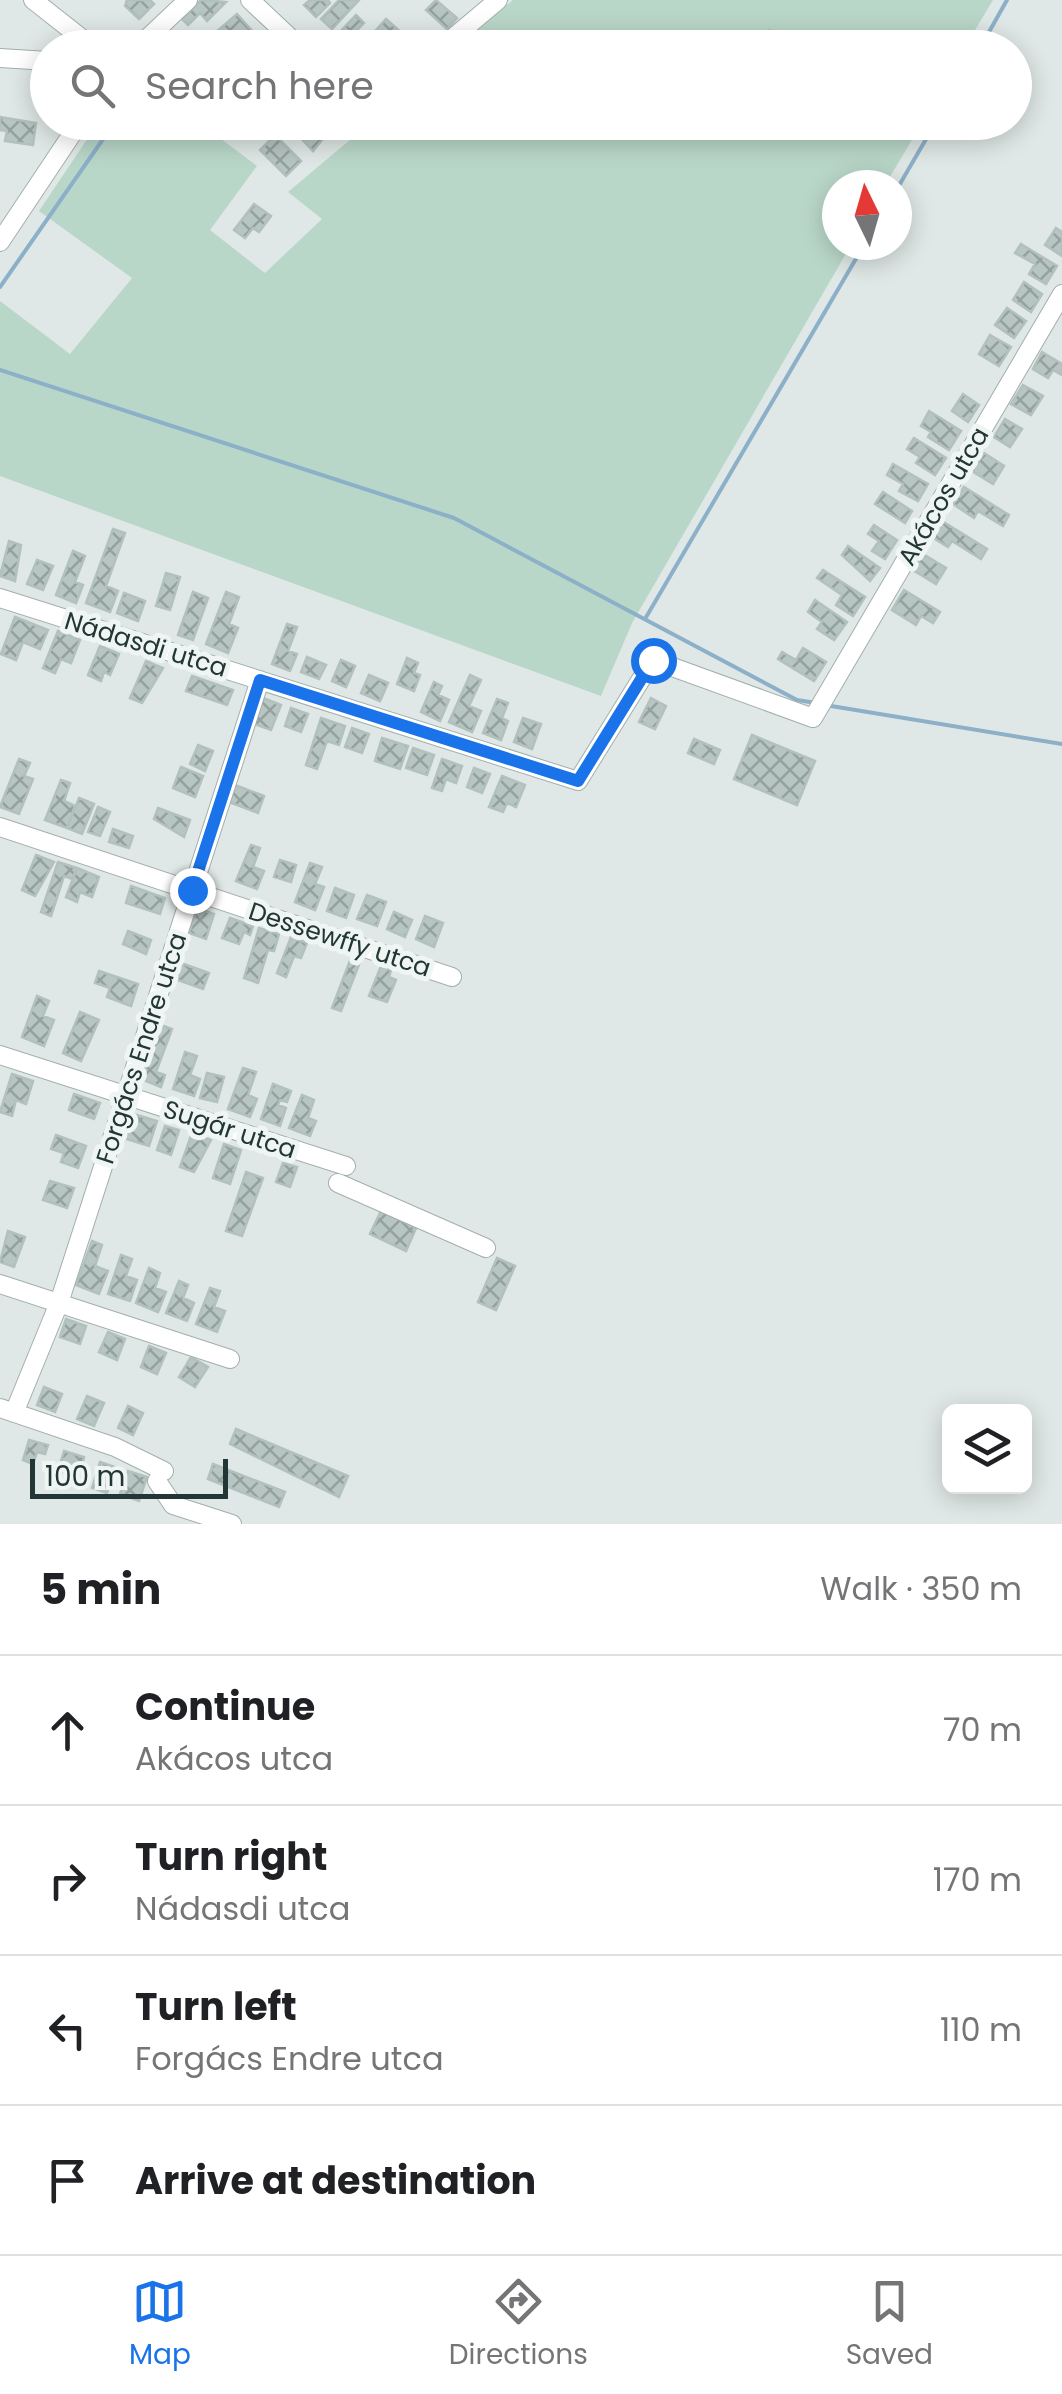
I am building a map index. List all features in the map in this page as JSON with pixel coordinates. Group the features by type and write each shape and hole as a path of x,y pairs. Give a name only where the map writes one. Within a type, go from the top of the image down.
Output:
{"street":[{"path":"33,0 71,30"},
{"path":"157,30 188,0"},
{"path":"250,0 282,30"},
{"path":"462,30 498,0"},
{"path":"0,58 30,60"},
{"path":"0,242 68,140"},
{"name":"Akácos utca","path":"578,781 653,660 812,718 1062,294"},
{"name":"Nádasdi utca","path":"0,598 578,781"},
{"name":"Forgács Endre utca","path":"7,1410 59,1303 260,680"},
{"name":"Dessewffy utca","path":"0,828 452,976"},
{"name":"Sugár utca","path":"0,1055 342,1174 486,1248"},
{"path":"0,1284 230,1359"},
{"path":"7,1410 116,1447 160,1476 173,1505 232,1524"}],"green space":[{"path":"513,0 993,0 975,30 478,30"},
{"path":"87,140 223,140 257,166 210,230 265,273 322,219 288,192 350,140 912,140 894,170 822,170 822,260 842,260 632,623 601,696 0,476 0,301 70,354 132,278 39,211"}],"building":[{"path":"127,0 150,0 154,4 139,19 125,6"},
{"path":"201,0 226,2 207,21 200,13 188,25 182,19"},
{"path":"310,0 330,3 316,17 304,5"},
{"path":"339,0 359,0 332,29 321,19"},
{"path":"436,0 457,18 447,29 426,10"},
{"path":"237,14 251,30 219,30"},
{"path":"356,15 364,23 357,30 342,30"},
{"path":"386,19 398,30 376,30"},
{"path":"0,117 30,122 33,145 5,141 7,131 0,130"},
{"path":"270,140 280,140 301,161 286,176 260,150"},
{"path":"303,140 322,140 313,151"},
{"path":"254,204 271,216 259,232 253,228 245,238 234,230"},
{"path":"1056,228 1062,232 1062,256 1045,245"},
{"path":"1021,244 1057,266 1046,284 1029,274 1035,264 1015,253"},
{"path":"1024,282 1042,294 1031,312 1013,300"},
{"path":"1007,308 1026,321 1014,338 995,325"},
{"path":"990,335 1011,347 999,366 979,354"},
{"path":"1042,352 1062,364 1062,375 1053,370 1048,378 1033,369"},
{"path":"1023,385 1043,396 1031,415 1011,404"},
{"path":"963,394 979,405 968,422 952,411"},
{"path":"929,411 961,431 949,450 928,437 931,432 921,426"},
{"path":"1005,419 1022,429 1010,447 994,437"},
{"path":"914,438 946,458 935,475 916,463 920,457 907,449"},
{"path":"984,453 1004,466 993,484 972,471"},
{"path":"893,464 928,484 918,501 899,491 903,484 887,475"},
{"path":"964,487 1009,515 1003,526 978,511 974,518 953,504"},
{"path":"883,492 912,511 905,523 875,504"},
{"path":"942,521 987,549 981,559 952,541 948,547 932,537"},
{"path":"874,525 897,540 885,559 872,551 879,541 868,534"},
{"path":"113,529 125,533 106,586 118,591 110,612 86,603"},
{"path":"9,541 21,545 15,581 0,576"},
{"path":"848,546 880,568 870,581 842,555"},
{"path":"73,551 85,556 75,582 83,585 76,603 56,595"},
{"path":"923,554 946,568 936,584 913,570"},
{"path":"37,560 53,566 43,590 27,584"},
{"path":"823,570 865,597 853,616 836,605 842,595 817,578"},
{"path":"166,573 180,577 170,610 156,606"},
{"path":"904,590 940,612 933,623 921,616 916,625 892,610"},
{"path":"193,592 208,598 193,640 178,635"},
{"path":"226,592 239,597 229,624 238,628 228,653 206,644"},
{"path":"124,593 145,601 138,621 117,613"},
{"path":"815,600 847,622 834,640 817,629 822,622 808,612"},
{"path":"15,617 48,630 40,649 23,642 16,660 1,654"},
{"path":"287,624 297,627 288,651 297,654 290,671 272,664"},
{"path":"58,631 80,640 71,663 61,659 55,673 43,668"},
{"path":"100,646 119,654 110,675 104,672 101,681 88,675"},
{"path":"803,648 826,662 814,681 778,659 782,652 796,660"},
{"path":"307,657 326,665 319,679 301,672"},
{"path":"407,658 418,663 414,673 420,675 414,691 397,684"},
{"path":"341,660 355,666 346,687 332,681"},
{"path":"146,661 163,668 142,703 130,698"},
{"path":"369,675 388,683 380,701 361,693"},
{"path":"470,675 481,680 469,706 481,711 472,732 449,722"},
{"path":"192,676 233,690 227,705 186,691"},
{"path":"434,682 442,686 438,695 449,700 440,721 421,712"},
{"path":"263,698 281,705 271,730 254,724"},
{"path":"651,698 666,706 655,729 639,722"},
{"path":"497,699 508,703 502,718 508,721 501,740 483,733"},
{"path":"291,708 308,714 301,732 285,726"},
{"path":"321,718 345,726 339,745 327,741 317,769 306,765"},
{"path":"523,718 541,724 532,749 514,742"},
{"path":"352,728 369,734 362,753 345,747"},
{"path":"752,735 815,761 797,805 734,779"},
{"path":"382,738 408,746 400,769 375,761"},
{"path":"694,739 720,750 714,764 688,753"},
{"path":"198,745 213,751 205,771 190,764"},
{"path":"413,748 434,755 427,775 406,768"},
{"path":"19,759 30,763 24,776 33,779 19,814 0,807"},
{"path":"442,759 462,766 456,783 446,779 442,791 432,788"},
{"path":"181,767 203,776 195,797 173,788"},
{"path":"474,768 490,774 482,793 467,787"},
{"path":"502,776 525,785 516,807 507,803 503,812 489,807"},
{"path":"61,780 70,783 64,801 75,806 67,828 45,820"},
{"path":"235,785 264,796 258,813 229,802"},
{"path":"79,798 94,804 82,834 67,828"},
{"path":"98,807 110,812 100,836 88,832"},
{"path":"158,808 190,820 184,837 154,819"},
{"path":"113,829 133,836 129,848 109,842"},
{"path":"251,845 260,848 253,867 264,871 257,889 236,881"},
{"path":"36,855 54,862 35,896 22,890"},
{"path":"280,860 296,865 291,882 274,877"},
{"path":"58,862 77,868 72,879 64,876 51,916 41,912"},
{"path":"310,863 322,867 315,884 324,887 315,910 295,902"},
{"path":"77,868 99,877 92,897 80,892 77,902 66,897"},
{"path":"131,886 165,898 160,914 126,903"},
{"path":"335,888 354,895 346,918 327,911"},
{"path":"367,895 386,902 377,926 357,919"},
{"path":"197,908 214,914 206,939 189,933"},
{"path":"394,912 412,920 405,937 387,929"},
{"path":"425,916 443,923 434,947 416,939"},
{"path":"230,918 253,926 250,935 244,932 239,944 222,938"},
{"path":"259,928 279,934 274,951 268,950 258,983 244,978"},
{"path":"128,931 151,940 146,954 123,944"},
{"path":"291,937 307,943 301,958 294,956 286,977 277,973"},
{"path":"351,958 360,962 341,1011 332,1008"},
{"path":"181,963 209,973 203,989 175,979"},
{"path":"381,966 391,970 389,977 396,980 387,1002 369,996"},
{"path":"99,971 138,984 131,1006 107,997 110,988 95,983"},
{"path":"37,996 49,1001 43,1016 54,1020 44,1046 22,1037"},
{"path":"80,1012 99,1020 81,1061 63,1053"},
{"path":"161,1025 172,1029 156,1072 165,1075 161,1087 141,1079"},
{"path":"185,1052 197,1056 190,1075 200,1079 194,1096 173,1089"},
{"path":"243,1068 256,1072 248,1095 257,1099 250,1117 228,1109"},
{"path":"207,1073 224,1077 217,1102 200,1098"},
{"path":"12,1074 33,1081 26,1104 16,1100 12,1116 0,1112"},
{"path":"273,1084 291,1091 287,1102 280,1100 278,1105 286,1108 280,1126 261,1119"},
{"path":"74,1094 100,1103 94,1119 69,1110"},
{"path":"302,1095 314,1100 308,1118 316,1121 310,1136 289,1128"},
{"path":"130,1113 157,1121 149,1146 123,1138"},
{"path":"165,1126 179,1130 171,1155 157,1150"},
{"path":"192,1133 211,1140 194,1172 180,1167"},
{"path":"56,1135 86,1146 78,1168 61,1162 64,1153 51,1149"},
{"path":"224,1144 241,1150 230,1184 213,1178"},
{"path":"283,1163 297,1167 290,1187 276,1182"},
{"path":"246,1172 263,1178 242,1236 226,1231"},
{"path":"50,1181 74,1188 67,1208 43,1200"},
{"path":"381,1211 416,1228 406,1251 370,1234"},
{"path":"8,1231 25,1237 14,1267 0,1262"},
{"path":"92,1241 102,1245 95,1266 108,1271 99,1294 76,1285"},
{"path":"121,1255 132,1259 126,1276 137,1280 130,1301 108,1294"},
{"path":"497,1258 515,1266 496,1310 478,1302"},
{"path":"149,1268 160,1273 155,1288 166,1292 158,1312 136,1303"},
{"path":"179,1281 188,1285 183,1298 194,1303 187,1321 166,1313"},
{"path":"210,1288 220,1291 214,1307 225,1311 217,1332 196,1324"},
{"path":"66,1319 86,1326 80,1344 60,1337"},
{"path":"108,1332 125,1339 117,1360 99,1352"},
{"path":"149,1346 166,1353 157,1374 141,1367"},
{"path":"191,1357 208,1367 195,1387 179,1377"},
{"path":"44,1387 62,1394 55,1412 37,1405"},
{"path":"87,1396 104,1403 94,1426 77,1419"},
{"path":"128,1406 143,1413 133,1435 118,1428"},
{"path":"236,1429 348,1476 339,1497 230,1444"},
{"path":"29,1440 48,1445 45,1454 37,1452 33,1464 23,1460"},
{"path":"64,1451 84,1457 82,1465 75,1462 71,1475 58,1471"},
{"path":"100,1462 115,1467 107,1493 92,1488"},
{"path":"213,1464 285,1492 279,1507 208,1479"},
{"path":"128,1471 147,1477 139,1501 120,1494"}],"waterway":[{"path":"990,30 1007,0"},
{"path":"0,287 102,140"},
{"path":"908,170 926,140"},
{"path":"645,619 855,260"},
{"path":"0,370 454,518 797,700 816,703"},
{"path":"825,705 1062,744"}],"route":[{"path":"192,890 260,680 578,781 653,660"}]}
